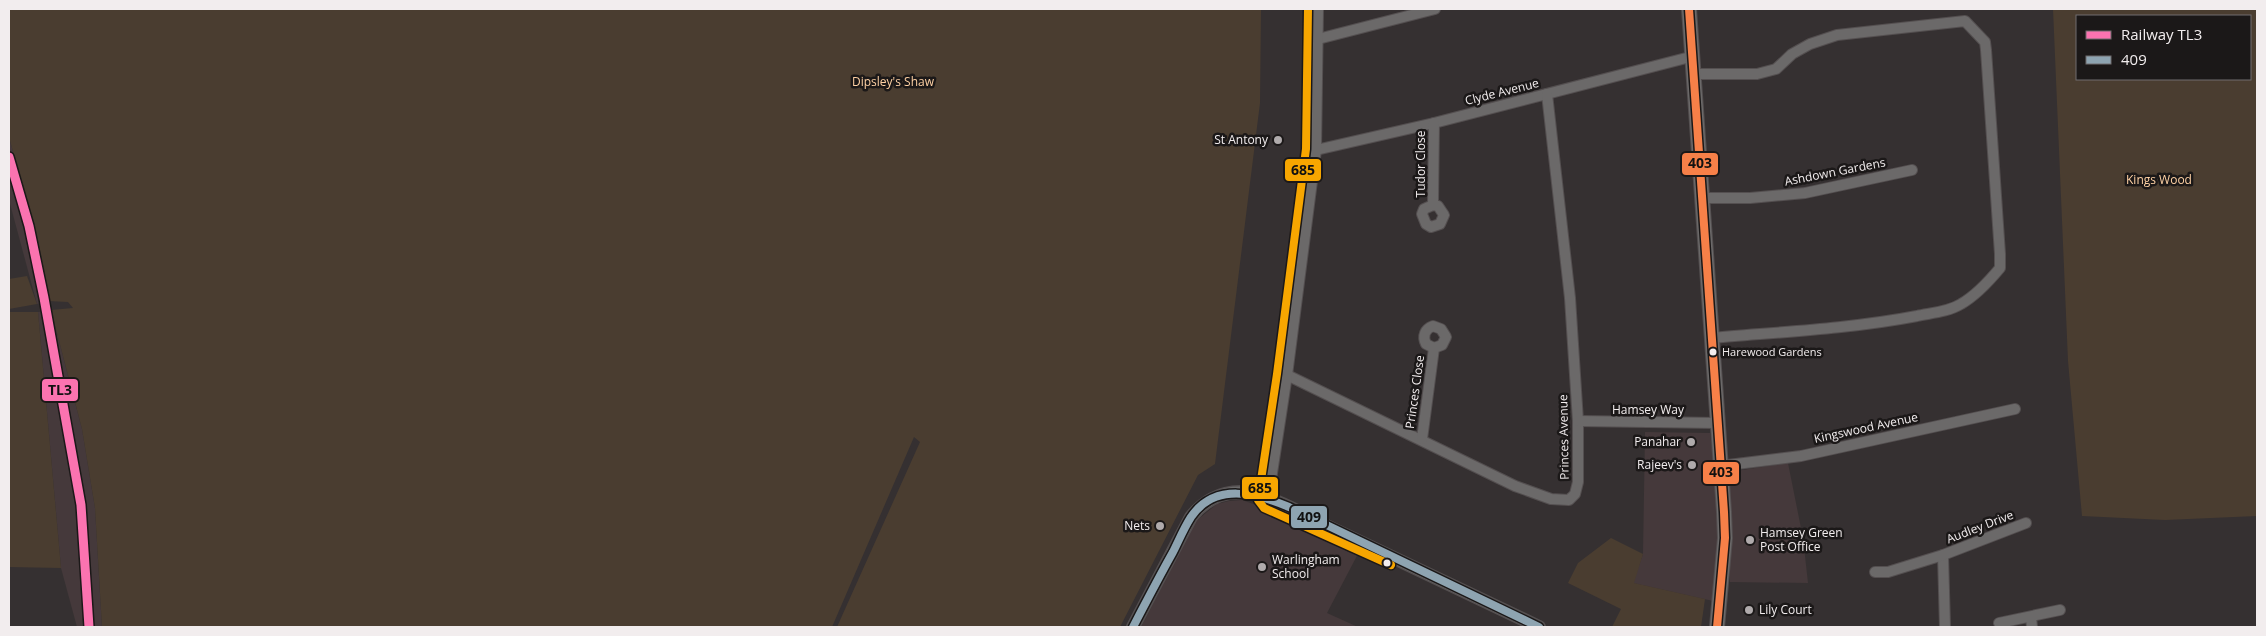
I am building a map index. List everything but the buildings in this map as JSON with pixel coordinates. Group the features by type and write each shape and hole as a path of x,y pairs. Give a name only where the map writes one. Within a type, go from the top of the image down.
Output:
{"main road":[{"path":"1689,9 1694,56 1725,538 1718,627"}],"street":[{"path":"1268,499 1287,375 1316,150 1318,9"},
{"path":"1318,39 1436,9"},
{"path":"1695,74 1757,74 1776,69 1792,54 1810,44 1838,35 1965,22 1985,42 2000,254 2000,268 1993,276 1961,304 1942,311 1898,320 1711,338"},
{"name":"Clyde Avenue","path":"1316,150 1434,123 1694,56"},
{"name":"Princes Avenue","path":"1287,375 1422,439 1515,486 1551,499 1569,500 1575,494 1578,482 1578,421 1570,298 1547,94"},
{"name":"Tudor Close","path":"1433,205 1434,123"},
{"name":"Ashdown Gardens","path":"1703,198 1750,198 1805,193 1912,170"},
{"name":"Princes Close","path":"1422,439 1434,348"},
{"name":"Kingswood Avenue","path":"1720,466 1801,456 2015,410"},
{"name":"Hamsey Way","path":"1578,421 1717,423"},
{"path":"1133,627 1191,517 1199,507 1213,498 1229,493 1242,492 1268,499 1395,556 1539,627"},
{"name":"Audley Drive","path":"1875,572 1888,572 2026,523"},
{"name":"Audley Drive","path":"1942,554 1945,627"},
{"path":"1999,623 2031,622 2060,610"}],"shaded area":[{"path":"9,137 33,224 48,301 37,304 9,200"},
{"path":"51,310 82,429 95,508 102,627 77,627 61,568 38,312"},
{"path":"1645,432 1710,433 1719,507 1719,562 1713,601 1633,583 1643,554"},
{"path":"1788,463 1803,538 1808,583 1730,582 1729,472"},
{"name":"Warlingham School","path":"1242,500 1337,539 1337,546 1349,552 1353,547 1360,550 1327,613 1358,627 1141,627 1196,521 1217,504"}],"green space":[{"name":"Dipsley's Shaw","path":"9,9 1261,9 1260,103 1215,464 1198,475 1120,627 837,627 920,442 914,437 832,627 102,627 95,508 82,429 51,310 73,308 68,302 48,301 33,224 9,137"},
{"name":"Kings Wood","path":"2053,9 2257,9 2257,516 2165,520 2082,516 2068,361"},
{"path":"27,276 37,304 9,309 9,279"},
{"path":"9,312 38,312 61,568 9,567"},
{"path":"1611,538 1643,554 1634,583 1705,599 1701,627 1612,627 1621,609 1568,583 1578,563"}],"rail line":[{"name":"TL3","path":"9,157 29,226 44,298 81,505 89,627"}],"transit line":[{"name":"685","path":"1308,9 1306,149 1277,374 1258,500 1264,508 1391,565"},
{"name":"403","path":"1689,9 1724,512 1725,538 1717,627"},
{"name":"409","path":"1133,627 1191,517 1201,506 1212,499 1224,495 1237,494 1263,498 1289,507 1539,627"}],"place":[{"name":"St Antony","path":"1278,140"},
{"name":"Harewood Gardens","path":"1713,352"},
{"name":"Panahar","path":"1691,442"},
{"name":"Rajeev's","path":"1692,465"},
{"name":"Nets","path":"1160,526"},
{"name":"Hamsey Green Post Office","path":"1750,540"},
{"name":"Warlingham School","path":"1262,567"},
{"name":"Lily Court","path":"1749,610"}]}
